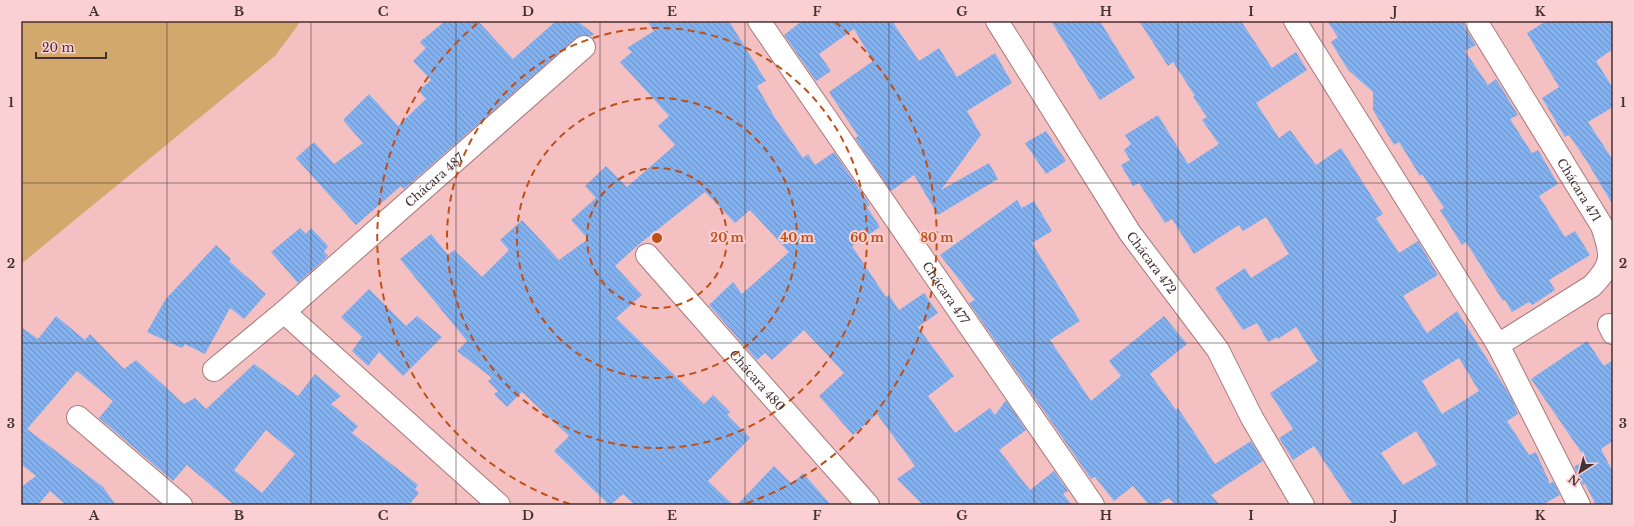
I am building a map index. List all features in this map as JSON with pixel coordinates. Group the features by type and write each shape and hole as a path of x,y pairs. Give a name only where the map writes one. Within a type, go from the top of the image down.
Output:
{"street":[{"name":"Chácara 477","path":"759,21 1093,505"},
{"name":"Chácara 472","path":"997,21 1130,233 1218,350 1252,418 1303,505"},
{"path":"1295,21 1498,345 1579,505"},
{"name":"Chácara 471","path":"1476,21 1602,226 1610,258 1604,273 1592,286 1498,345"},
{"name":"Chácara 487","path":"214,370 284,312 584,47"},
{"name":"Chácara 480","path":"647,255 868,505"},
{"path":"284,312 499,505"},
{"path":"78,417 181,505"}],"shaded area":[{"path":"21,21 301,21 275,56 21,264"}],"building":[{"path":"445,21 478,21 513,59 556,21 577,21 594,34 590,37 582,35 576,38 404,189 401,186 356,225 296,158 314,142 334,164 363,143 343,120 369,94 398,126 426,99 419,91 431,80 413,61 426,48 420,42"},
{"path":"647,21 729,21 766,81 757,86 775,118 803,158 808,154 815,165 834,152 870,205 867,207 880,227 852,246 886,297 889,295 899,310 924,293 938,313 918,327 954,376 928,396 955,433 990,408 995,415 1006,400 1026,430 999,450 1030,490 1054,471 1068,491 1063,494 1072,505 923,505 897,479 915,466 877,414 853,435 819,396 844,373 804,330 772,360 765,353 757,360 709,305 733,282 742,294 789,252 750,210 735,223 705,192 637,246 615,266 642,295 616,318 704,404 713,395 730,412 727,415 750,438 708,481 733,505 635,505 623,494 611,505 609,505 554,451 569,436 522,392 507,407 494,394 498,391 488,381 492,378 457,351 467,341 400,259 431,234 448,255 454,250 482,277 509,250 500,240 522,220 559,260 588,239 571,220 596,198 585,186 606,166 627,187 675,145 658,126 669,116 620,62 632,52 627,48 654,31"},
{"path":"802,21 892,21 919,61 939,48 957,77 995,53 1012,83 967,111 981,135 941,190 989,163 998,179 938,215 914,175 891,191 855,138 858,136 829,92 873,61 854,29 819,54 831,71 816,81 784,35"},
{"path":"1051,21 1100,21 1135,78 1100,100"},
{"path":"1139,21 1241,21 1272,68 1296,52 1307,70 1256,103 1279,138 1290,130 1316,165 1341,148 1383,214 1376,218 1399,253 1418,241 1438,275 1403,296 1427,333 1457,311 1511,397 1518,414 1507,421 1529,455 1536,452 1550,484 1553,481 1560,495 1542,505 1353,505 1314,446 1293,460 1279,438 1293,429 1270,393 1318,361 1296,327 1278,339 1277,337 1268,342 1257,323 1243,330 1215,288 1245,268 1251,278 1289,254 1266,217 1243,231 1239,225 1194,254 1172,219 1165,223 1139,183 1133,186 1121,165 1130,160 1124,150 1131,144 1125,135 1158,115 1188,164 1219,144 1202,120 1207,117 1193,97 1195,96 1173,62 1168,66","holes":["1459,358 1479,391 1442,414 1422,381","1416,431 1437,465 1403,485 1381,453"]},
{"path":"1327,21 1464,21 1465,28 1476,45 1465,51 1488,85 1496,79 1518,115 1510,119 1532,153 1538,150 1558,184 1539,196 1565,237 1575,231 1590,255 1549,280 1555,290 1532,305 1529,302 1512,312 1505,300 1503,301 1466,242 1462,245 1440,210 1444,208 1422,174 1420,176 1399,142 1394,145 1373,110 1373,92 1348,70 1331,42 1338,37"},
{"path":"1546,21 1613,21 1613,49 1596,61 1613,88 1613,107 1588,122 1613,160 1613,205 1569,135 1565,137 1542,98 1559,87 1527,33"},
{"path":"1046,131 1066,161 1046,174 1025,143"},
{"path":"1017,200 1022,208 1034,201 1052,231 1032,243 1080,321 1050,340 1091,401 1121,376 1109,361 1164,316 1187,344 1150,374 1176,410 1178,408 1215,464 1251,441 1263,461 1211,495 1220,505 1176,505 1169,498 1155,505 1149,505 1133,486 1114,501 1095,477 1091,479 969,303 975,300 940,255"},
{"path":"300,228 306,234 311,228 328,246 324,252 328,256 298,283 271,252"},
{"path":"216,245 231,259 229,261 266,294 244,319 230,308 205,354 185,344 182,348 147,332 165,300"},
{"path":"369,289 406,326 417,316 442,337 403,376 379,352 368,366 352,351 362,337 341,317"},
{"path":"56,316 85,340 90,334 124,369 136,360 184,404 195,398 206,409 254,364 298,396 315,374 341,396 331,404 358,426 352,433 418,485 415,489 419,493 409,505 234,505 187,465 173,481 99,418 113,401 77,371 27,429 103,487 116,505 66,505 50,491 38,505 21,505 21,487 36,476 21,464 21,327 38,339","holes":["266,430 295,454 262,493 234,470"]},
{"path":"1587,341 1604,366 1613,360 1613,441 1601,449 1613,472 1613,505 1596,505 1585,484 1583,485 1574,467 1586,459 1531,379"},
{"path":"774,466 792,484 803,473 831,505 737,505"}]}
